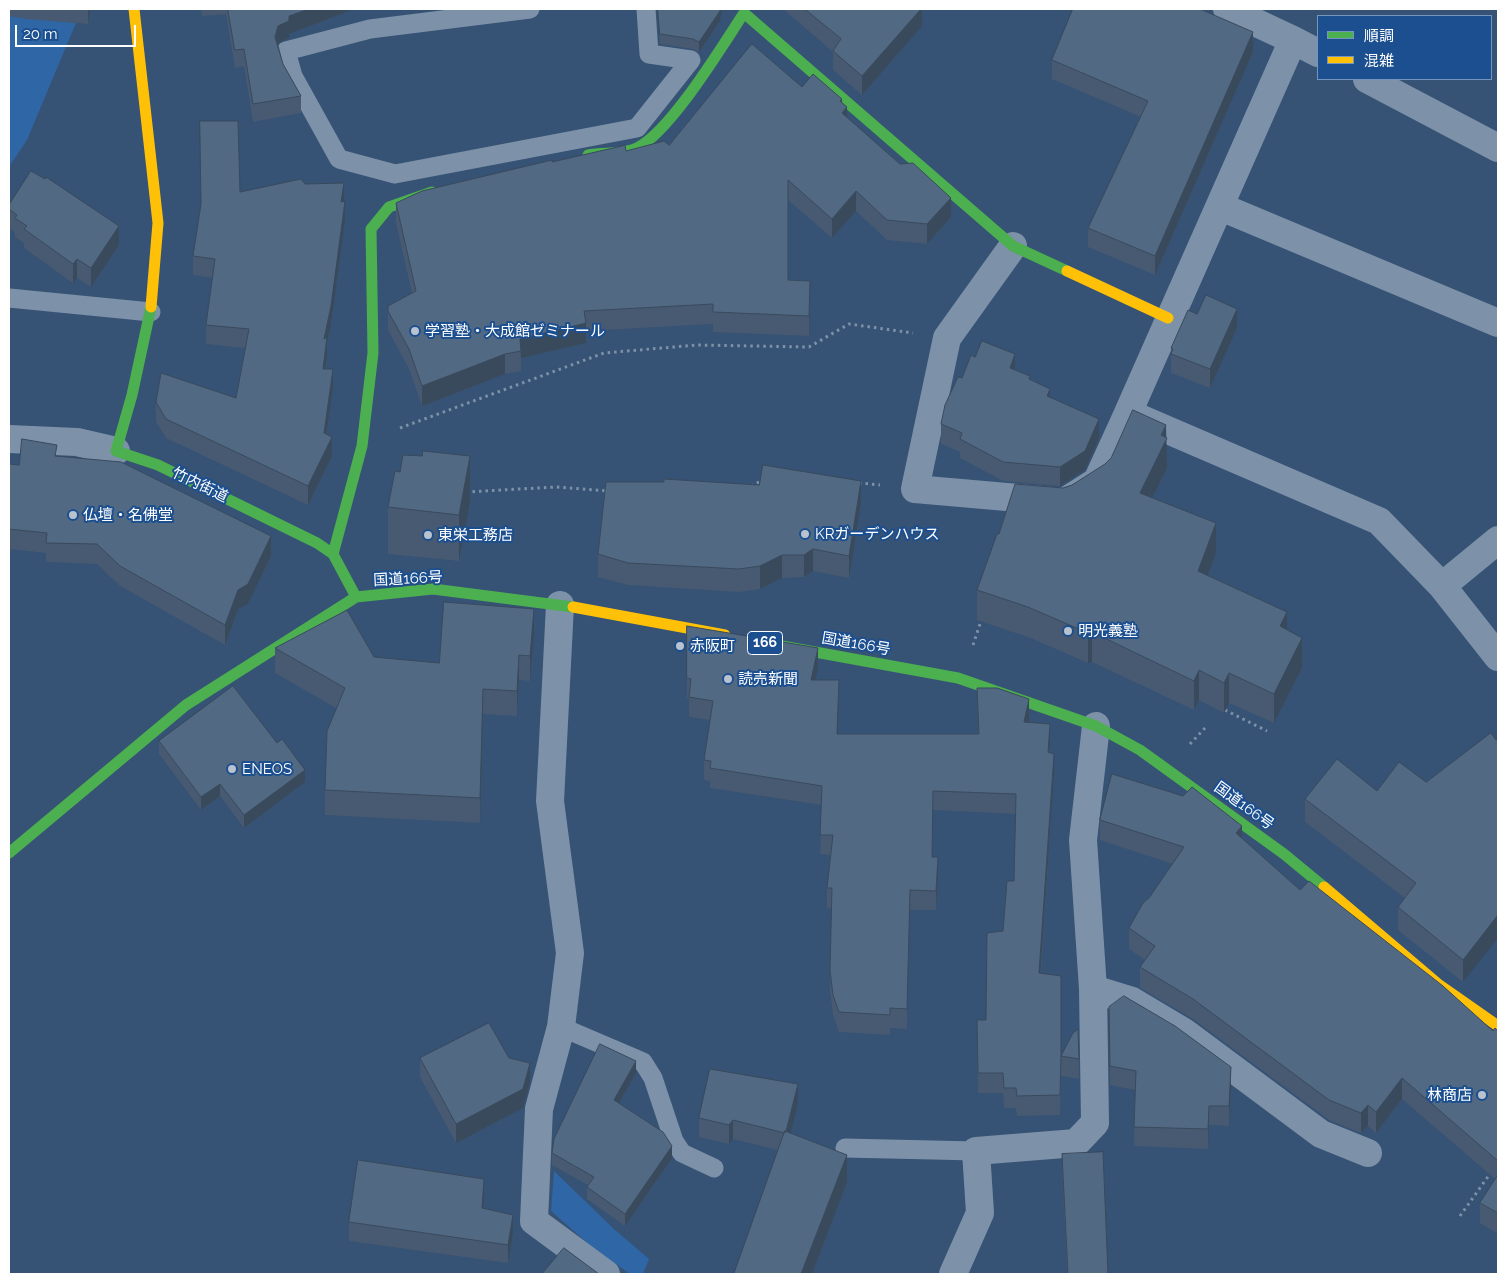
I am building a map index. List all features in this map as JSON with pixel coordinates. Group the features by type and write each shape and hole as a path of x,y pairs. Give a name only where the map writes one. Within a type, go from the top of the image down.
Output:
{"main road":[{"path":"116,451 132,395 150,312 158,223 134,9"},
{"path":"578,157 637,148 659,131 708,66 746,11 1013,246 1168,318"},
{"path":"333,554 350,494 363,434 373,353 371,228 389,207 417,196 445,189"},
{"name":"竹内街道","path":"116,451 167,469 317,543 333,554 356,597"},
{"name":"国道166号","path":"9,853 186,705 356,597 433,590 560,605 735,637"},
{"name":"国道166号","path":"774,644 958,678 1096,726 1140,750 1284,854 1438,984 1498,1026"}],"street":[{"path":"1227,9 1317,52"},
{"path":"1013,246 947,338 915,488 1064,502 1097,481 1168,318 1221,207 1293,40"},
{"path":"1369,80 1498,148"},
{"path":"1221,207 1498,323"},
{"path":"1128,413 1379,521 1442,586 1498,657"},
{"name":"竹内街道","path":"9,439 77,442 116,451"},
{"path":"1442,586 1498,540"},
{"path":"560,605 550,802 562,874 570,953 561,1027 539,1109 534,1221 606,1274"},
{"path":"953,1274 980,1213 976,1151 1076,1143 1094,1123 1094,989 1083,840 1096,726"},
{"path":"1094,989 1132,1001 1184,1032 1321,1134 1368,1154"}],"lane":[{"path":"530,9 370,29 286,51 293,76 339,158 395,174 637,128 690,60 649,54 646,9"},
{"path":"9,298 150,312"},
{"path":"561,1027 643,1062 653,1078 674,1141 682,1153 714,1168"},
{"path":"845,1148 976,1151"}],"path":[{"path":"363,434 398,429 604,353 697,346 809,347 849,324 947,338"},
{"path":"745,488 770,478"},
{"path":"857,483 915,488"},
{"path":"464,492 556,487 613,492"},
{"path":"973,645 981,621"},
{"path":"1225,710 1267,731"},
{"path":"1189,746 1205,728"},
{"path":"1460,1216 1493,1170"}],"shaded area":[{"path":"9,16 76,23 27,140 9,167"},
{"path":"554,1171 614,1229 649,1259 643,1274 630,1274 592,1247 551,1211"}],"building":[{"path":"228,9 309,9 289,16 289,21 278,26 275,37 283,64 301,96 253,104 244,49 235,50"},
{"path":"658,9 720,9 720,11 699,42 693,39 660,34"},
{"path":"805,9 921,9 862,76 833,51 841,39"},
{"path":"1073,9 1200,9 1253,32 1155,256 1088,228 1148,101 1052,60"},
{"path":"752,44 802,87 813,74 842,99 840,101 847,107 842,113 900,164 913,163 951,198 927,224 887,220 856,191 832,219 788,180 788,280 810,281 809,316 713,312 713,304 584,311 586,323 520,339 521,351 505,354 422,386 409,349 388,311 388,306 416,291 396,203 422,191 552,160 552,162 625,145 626,151 664,141 669,145"},
{"path":"200,121 238,121 240,192 301,179 305,184 344,183 341,202 345,201 331,306 324,339 327,337 323,369 333,369 324,433 332,437 308,486 166,419 156,402 161,373 236,398 249,329 206,325 215,259 193,256 201,204"},
{"path":"31,171 45,179 46,177 119,226 91,268 77,259 73,264 24,229 27,226 15,218 17,215 9,209 9,205"},
{"path":"1206,295 1237,309 1210,369 1171,354 1173,349 1171,348 1188,310 1197,314"},
{"path":"982,341 1015,354 1010,368 1030,376 1029,379 1050,389 1047,396 1099,419 1085,451 1060,467 1003,462 960,439 962,433 941,424 945,405 958,377 962,378 971,355 975,357"},
{"path":"1133,410 1166,425 1161,435 1167,438 1140,493 1216,523 1198,571 1287,612 1280,626 1302,638 1274,694 1229,673 1224,683 1199,670 1194,681 1092,632 1088,633 1028,607 977,590 997,534 999,534 1015,484 1063,488 1072,485 1105,464 1111,458"},
{"path":"22,439 57,445 55,456 121,462 271,536 248,584 238,590 225,625 120,566 97,544 46,543 47,533 9,529 9,464 19,465"},
{"path":"423,451 470,456 459,515 388,507 395,471 400,472 403,455 422,456"},
{"path":"763,465 861,481 849,556 813,549 804,555 782,555 760,566 739,569 628,563 598,554 606,482 664,482 664,479 759,485"},
{"path":"444,602 534,609 530,656 519,655 517,691 483,689 480,798 325,790 327,731 345,688 275,648 347,610 374,657 439,663"},
{"path":"687,626 818,648 811,680 839,680 837,734 979,734 977,688 997,688 1029,699 1024,722 1050,724 1048,752 1054,754 1039,973 1061,976 1060,1095 1017,1096 1016,1088 1004,1088 1003,1073 978,1073 977,1020 986,1020 987,933 1003,931 1007,881 1014,881 1016,794 933,791 932,857 938,857 936,891 910,890 907,1009 890,1008 890,1015 839,1012 833,995 830,970 832,888 827,888 833,835 820,835 822,786 710,768 711,761 704,760 713,701 689,697 691,679 687,678"},
{"path":"233,686 277,743 282,739 305,770 244,815 220,784 201,797 159,741"},
{"path":"1491,733 1496,740 1498,739 1498,915 1463,960 1398,907 1416,883 1305,799 1337,759 1377,791 1399,762 1426,782"},
{"path":"1112,774 1183,796 1192,787 1242,826 1236,833 1300,890 1309,881 1443,986 1493,1031 1495,1028 1498,1031 1498,1161 1402,1078 1376,1112 1368,1105 1361,1113 1329,1100 1193,999 1140,967 1155,946 1129,928 1143,903 1149,898 1184,847 1100,820"},
{"path":"1124,996 1175,1026 1231,1067 1229,1106 1209,1106 1208,1129 1134,1127 1136,1071 1110,1066 1109,1007"},
{"path":"489,1023 509,1058 530,1063 523,1089 456,1124 420,1058"},
{"path":"1078,1029 1079,1059 1061,1056 1073,1033"},
{"path":"600,1044 636,1061 614,1100 663,1132 672,1146 625,1214 587,1187 594,1177 552,1153 554,1139"},
{"path":"710,1069 798,1084 785,1133 733,1120 729,1125 699,1118"},
{"path":"785,1131 847,1155 801,1274 734,1274"},
{"path":"1103,1152 1108,1274 1068,1274 1062,1154"},
{"path":"358,1160 484,1179 482,1208 513,1215 508,1245 349,1222"},
{"path":"1498,1175 1498,1213 1480,1203"},
{"path":"564,1248 599,1274 542,1274"}],"traffic: fast":[{"path":"588,155 631,150 650,139 680,107 744,13 1013,246 1067,271"},
{"path":"333,554 362,446 373,353 371,229 389,207 432,192"},
{"path":"151,307 132,395 116,451 158,465 317,543 333,554 356,597"},
{"path":"9,853 186,705 356,597 433,589 573,607"},
{"path":"782,646 958,678 1096,726 1140,750 1284,854 1324,887"}],"traffic: slow":[{"path":"134,9 158,223 151,307"},
{"path":"1067,271 1168,318"},
{"path":"573,607 725,635"},
{"path":"1324,887 1438,984 1498,1026"}],"place":[{"name":"学習塾・大成館ゼミナール","path":"415,331"},
{"name":"仏壇・名佛堂","path":"73,515"},
{"name":"KRガーデンハウス","path":"805,534"},
{"name":"東栄工務店","path":"428,535"},
{"name":"明光義塾","path":"1068,631"},
{"name":"赤阪町","path":"680,646"},
{"name":"読売新聞","path":"728,679"},
{"name":"ENEOS","path":"232,769"},
{"name":"林商店","path":"1482,1095"}]}
